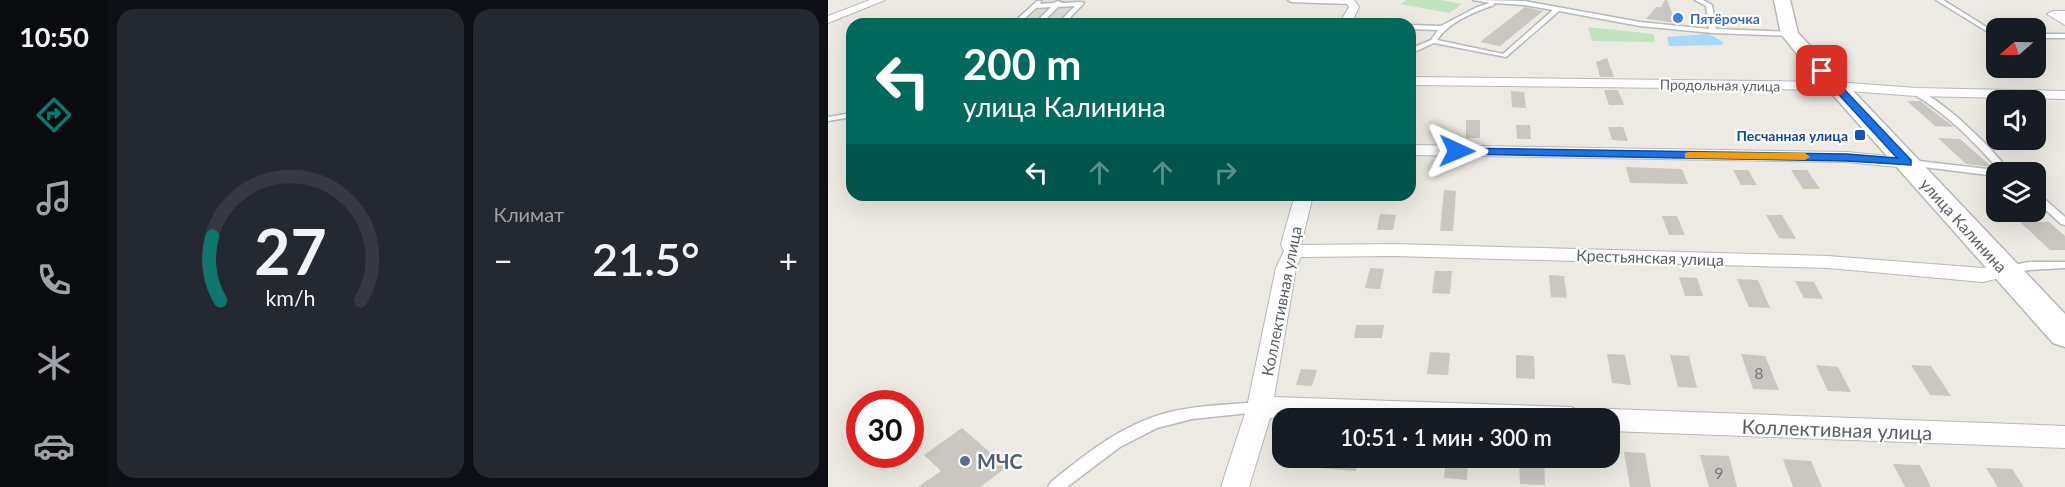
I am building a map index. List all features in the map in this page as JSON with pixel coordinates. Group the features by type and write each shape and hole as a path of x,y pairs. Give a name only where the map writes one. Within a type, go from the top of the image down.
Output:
{"main road":[{"name":"улица Калинина","path":"1782,0 1790,34 1836,87 2065,334"}],"street":[{"path":"828,20 880,0"},
{"path":"1348,18 1354,7 1349,1"},
{"path":"2065,14 2053,14 2065,22"},
{"name":"Продольная улица","path":"1416,81 1836,87 1916,92 2062,96"},
{"path":"1416,150 1847,157 1907,163"},
{"name":"Коллективная улица","path":"1234,487 1260,407 1286,268 1294,251 1291,244 1302,201"},
{"name":"Крестьянская улица","path":"1294,251 1394,250 1828,262 1983,275 2005,270"},
{"path":"1260,407 1288,408"},
{"name":"Коллективная улица","path":"1620,420 2065,437"}],"lane":[{"path":"1022,18 1041,0"},
{"path":"1291,0 1349,1"},
{"path":"1476,0 1526,1 1640,24 1713,31 1790,34"},
{"path":"1697,0 1709,4 1713,31"},
{"path":"1939,0 1986,29"},
{"path":"1035,6 1059,2 1082,2"},
{"path":"1043,18 1059,2"},
{"path":"1066,18 1082,2"},
{"path":"1416,49 1433,41 1442,28 1479,8 1498,2"},
{"path":"1433,41 1504,56 1557,9"},
{"path":"1416,27 1442,28"},
{"path":"2046,36 2065,36"},
{"path":"1916,92 1948,111 1996,162"},
{"path":"828,119 846,116"},
{"path":"1907,163 1986,172"},
{"path":"2046,205 2065,222"},
{"path":"2005,270 2030,266 2065,265"},
{"path":"1056,487 1115,443 1152,423 1164,419 1260,407"}],"shaded area":[{"path":"1038,0 1086,0 1069,18 1017,18"}],"green space":[{"path":"1406,0 1440,0 1462,4 1449,13 1400,4"},
{"path":"1588,27 1653,34 1655,42 1592,41"}],"water":[{"path":"1709,34 1723,42 1722,45 1669,46 1667,37"}],"building":[{"path":"1667,0 1676,23 1646,19 1656,7 1661,7"},
{"path":"1525,7 1543,11 1500,46 1480,42"},
{"path":"1607,58 1614,77 1600,77 1596,62"},
{"path":"1604,90 1618,90 1624,105 1609,105"},
{"path":"1511,91 1524,92 1526,108 1512,107"},
{"path":"1907,101 1920,101 1954,127 1935,126"},
{"path":"1466,120 1480,120 1480,138 1466,138"},
{"path":"1516,125 1530,125 1531,139 1517,139"},
{"path":"1608,127 1623,127 1628,141 1612,140"},
{"path":"1938,138 1960,139 1986,162 1986,166 1966,164"},
{"path":"1626,167 1682,169 1688,184 1630,183"},
{"path":"1733,170 1748,170 1757,185 1741,185"},
{"path":"1791,170 1807,170 1820,189 1803,189"},
{"path":"1444,190 1456,191 1453,231 1440,231"},
{"path":"1380,214 1396,215 1393,230 1377,230"},
{"path":"1766,215 1782,215 1796,239 1779,238"},
{"path":"1662,216 1677,216 1685,235 1669,235"},
{"path":"2020,222 2049,222 2065,236 2065,250 2050,250"},
{"path":"1370,268 1384,269 1380,289 1365,288"},
{"path":"1435,271 1452,271 1450,294 1432,293"},
{"path":"1549,275 1564,276 1567,298 1551,297"},
{"path":"1679,277 1697,278 1703,296 1685,296"},
{"path":"1737,279 1758,280 1770,308 1749,307"},
{"path":"1795,281 1814,282 1823,299 1804,298"},
{"path":"1356,325 1384,325 1382,338 1354,338"},
{"path":"1430,352 1450,353 1448,375 1427,374"},
{"path":"1607,354 1625,355 1631,385 1612,383"},
{"path":"1741,354 1765,356 1779,390 1753,389"},
{"path":"1516,355 1534,356 1535,379 1516,378"},
{"path":"1670,355 1689,356 1697,388 1678,387"},
{"path":"1816,365 1838,367 1851,392 1828,391"},
{"path":"1911,365 1931,366 1951,396 1930,395"},
{"path":"1301,369 1317,370 1312,386 1296,385"},
{"name":"МЧС","path":"962,428 1007,467 980,487 918,487 941,471 924,455"},
{"path":"1624,452 1645,453 1651,487 1630,487"},
{"path":"1700,455 1729,456 1737,487 1709,487"},
{"path":"1783,459 1811,461 1822,487 1793,487"},
{"path":"1893,464 1920,465 1931,487 1905,487"},
{"path":"1318,468 1357,468 1356,471"},
{"path":"1445,468 1468,468 1467,480 1444,478"},
{"path":"1519,468 1544,468 1545,485 1520,484"},
{"path":"1986,468 2012,469 2024,487 1998,487"}],"slow traffic":[{"path":"1689,156 1805,157"}],"place":[{"name":"Пятёрочка","path":"1678,18"},
{"name":"Песчанная улица","path":"1860,135"},
{"name":"МЧС","path":"965,461"}],"route":[{"path":"1457,151 1847,157 1907,163 1822,71"}]}
